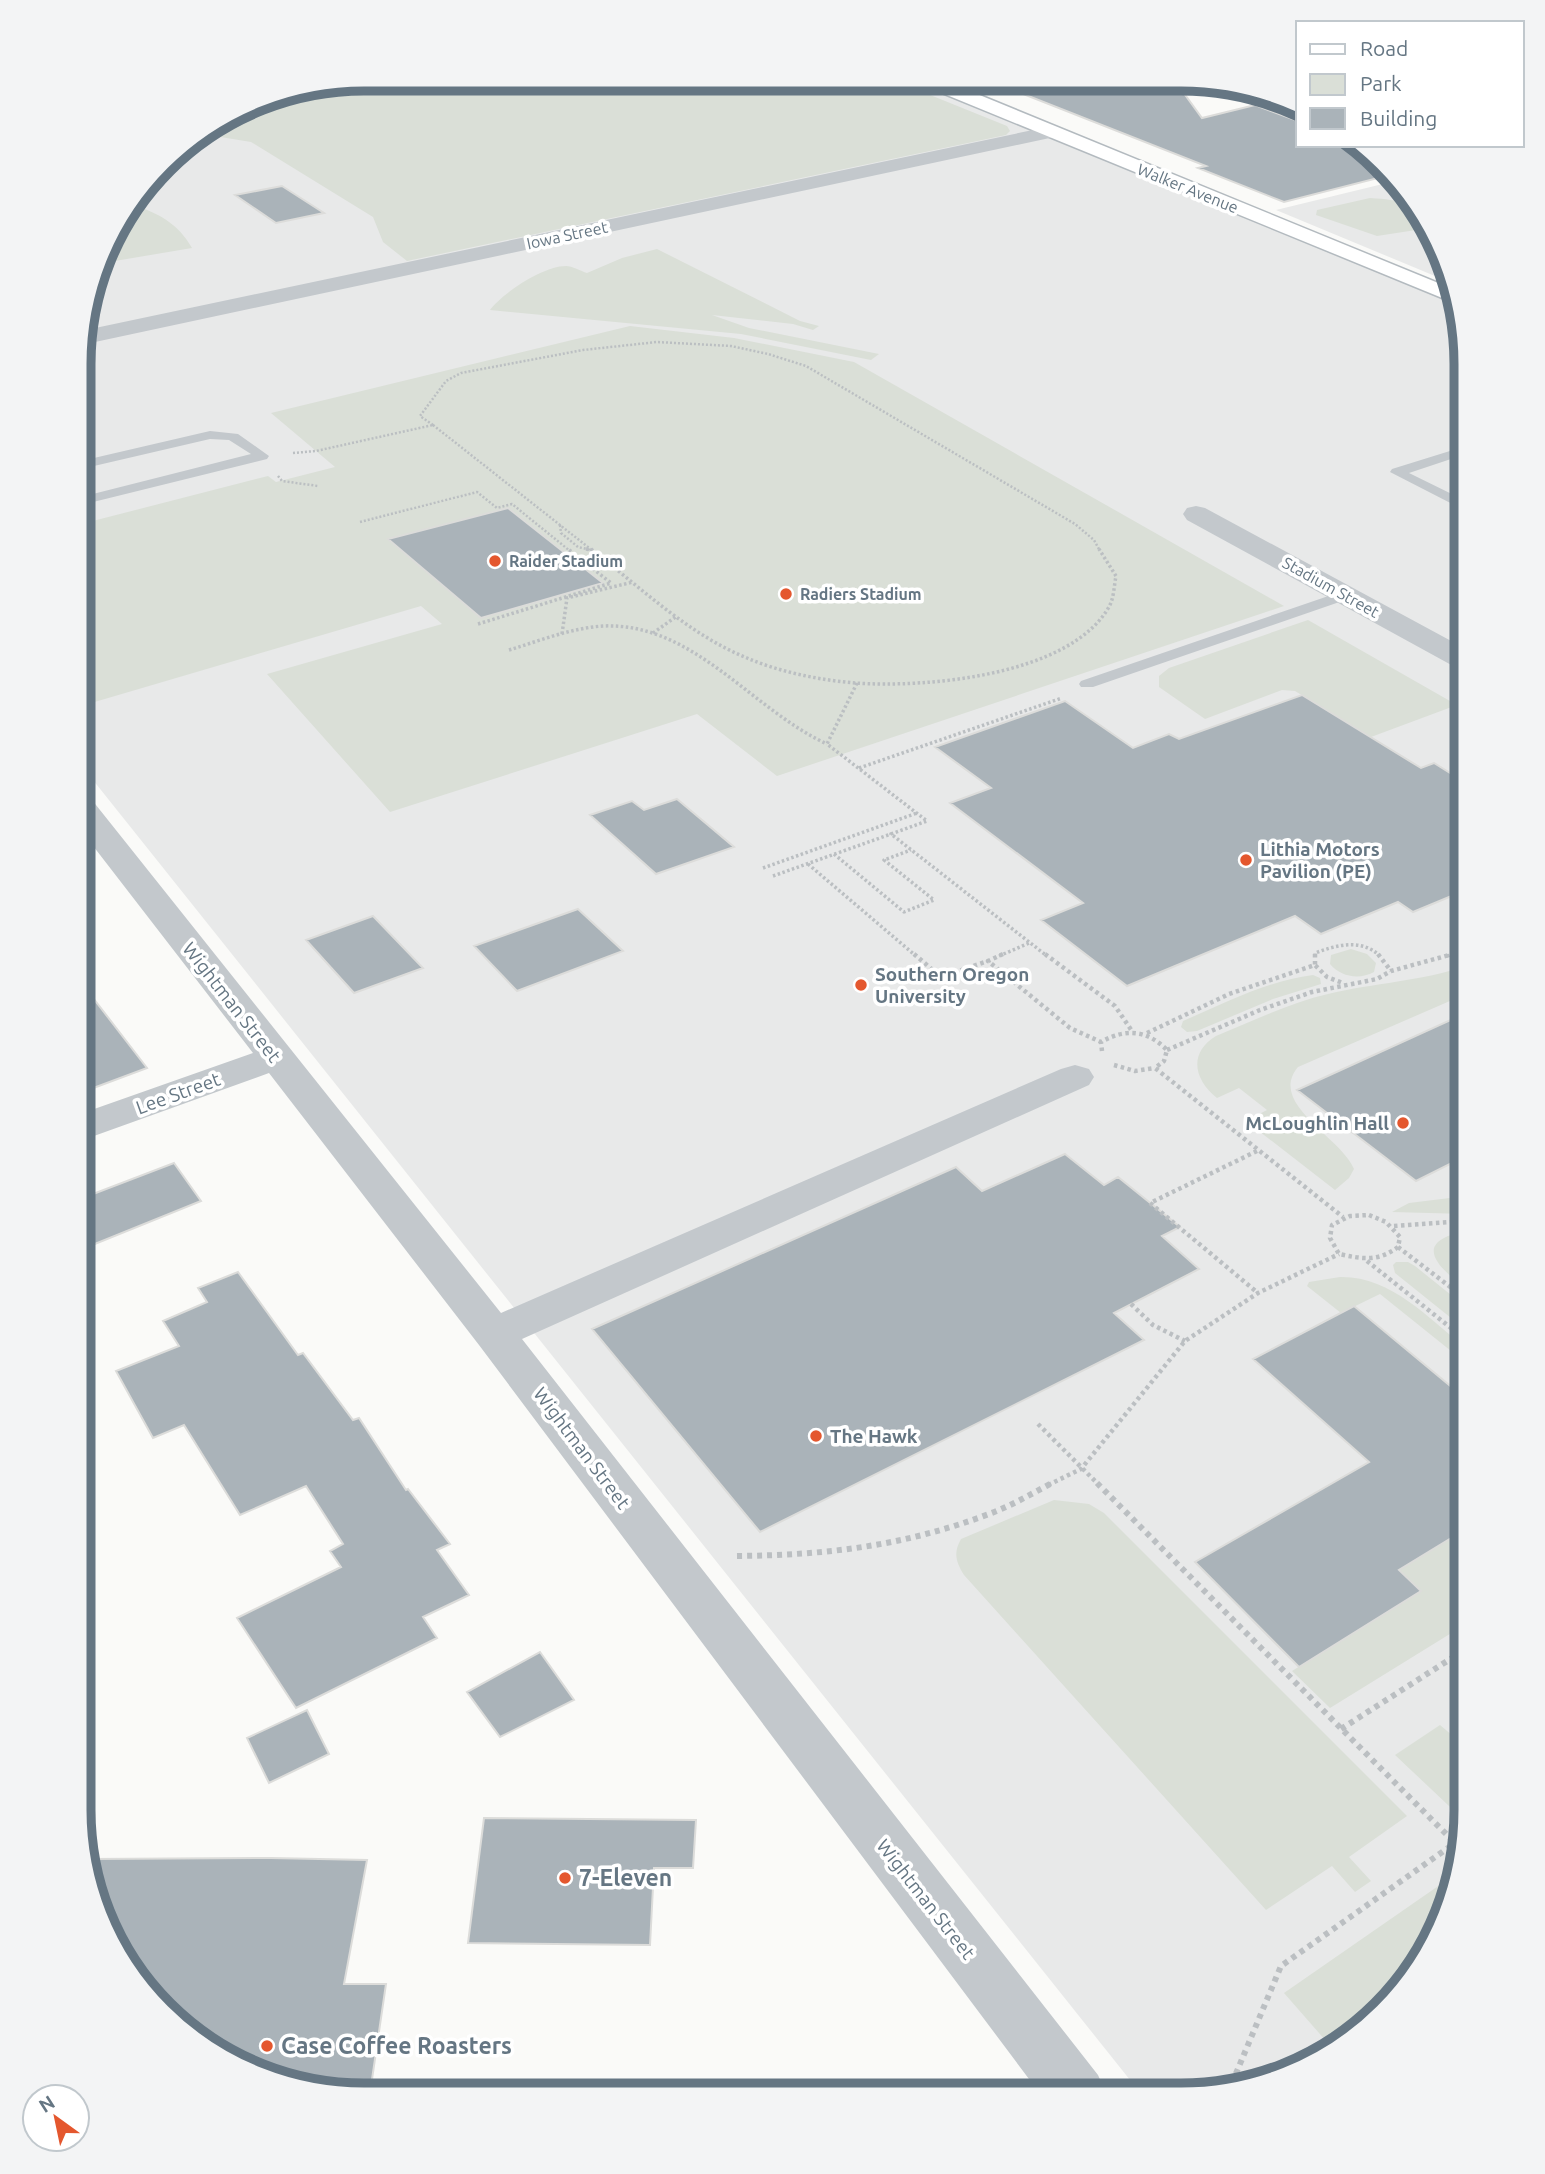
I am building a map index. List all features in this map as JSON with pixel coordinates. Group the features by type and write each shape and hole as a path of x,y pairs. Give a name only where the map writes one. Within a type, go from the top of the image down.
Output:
{"street":[{"name":"Walker Avenue","path":"953,91 1445,294"},
{"name":"Iowa Street","path":"93,336 1052,132"},
{"name":"Stadium Street","path":"1196,514 1454,654"},
{"name":"Wightman Street","path":"91,821 494,1334 1068,2083"},
{"name":"Lee Street","path":"91,1124 275,1058"},
{"path":"494,1334 1075,1077"}],"lane":[{"path":"91,463 199,436 219,434 237,436 262,456"},
{"path":"1454,454 1396,472 1454,501"},
{"path":"91,499 262,456"},
{"path":"1087,684 1346,595"}],"path":[{"path":"631,342 704,342 775,354 806,366 1075,524 1094,540 1116,576 1109,607 1081,639 1026,665 943,681 857,682 764,664 725,649 677,616 560,524 420,416 450,378 581,348 631,342"},
{"path":"262,456 316,451 432,425"},
{"path":"262,456 282,481 318,486"},
{"path":"360,522 477,492 497,508 512,504 611,583 578,592 567,598"},
{"path":"560,524 561,533 578,547 594,551"},
{"path":"560,542 570,540"},
{"path":"478,624 634,582"},
{"path":"562,634 567,598"},
{"path":"653,633 677,616"},
{"path":"509,650 600,626 622,625 653,633 700,655 801,733 827,744 927,821 773,876"},
{"path":"827,744 857,682"},
{"path":"859,768 1063,697 1087,684"},
{"path":"764,868 916,813"},
{"path":"891,834 1029,943 1115,1006 1132,1031"},
{"path":"834,854 904,912 934,900 884,860 911,850"},
{"path":"808,864 941,977 1029,943"},
{"path":"1346,984 1327,977 1315,965 1315,953 1338,943 1366,946 1384,958 1391,971"},
{"path":"1101,1042 1102,1055 1114,1066 1135,1071 1155,1068 1164,1060 1167,1051 1260,1010 1312,992 1377,979 1391,971 1454,954"},
{"path":"988,961 1070,1028 1101,1042"},
{"path":"1147,1033 1174,1018 1247,987 1315,965"},
{"path":"1101,1042 1115,1033 1147,1033 1167,1051"},
{"path":"1155,1068 1343,1217"},
{"path":"1257,1151 1150,1203 1258,1293"},
{"path":"737,1556 806,1555 868,1548 907,1540 992,1513 1081,1469 1185,1341 1258,1293 1339,1254 1366,1260 1386,1256 1398,1247 1400,1237 1393,1226 1379,1217 1363,1214 1343,1217 1332,1225 1330,1238 1339,1254"},
{"path":"1393,1226 1454,1222"},
{"path":"1398,1247 1454,1290"},
{"path":"1366,1260 1454,1330"},
{"path":"1130,1304 1153,1325 1185,1341"},
{"path":"1038,1424 1452,1840"},
{"path":"1341,1729 1454,1657"},
{"path":"1234,2078 1281,1966 1452,1845"}],"shaded area":[{"name":"Southern Oregon University","path":"364,91 949,91 1446,296 1452,328 1454,364 1454,1810 1449,1864 1433,1915 1408,1962 1374,2003 1333,2037 1286,2062 1235,2078 1181,2083 1132,2083 91,778 91,364 96,310 105,276 119,243 147,198 171,171 198,147 243,119 276,105 310,96"},
{"path":"1385,183 1417,227 1441,278 1276,210"}],"green space":[{"path":"364,91 920,91 1007,126 1010,131 1006,135 407,261 383,242 373,217 251,142 214,136 243,119 276,105 328,93"},
{"path":"1370,198 1390,200 1402,203 1418,230 1377,236 1316,215 1317,210"},
{"path":"140,207 174,225 192,248 111,262"},
{"path":"657,249 800,321 819,326 813,330 793,324 712,315 749,328 879,354 871,360 741,334 490,310 514,289 546,270 566,266 587,273 622,258"},
{"name":"Radiers Stadium","path":"630,326 734,338 854,362 1284,606 777,776 697,714 390,812 267,674 442,624 421,606 91,703 91,521 268,476 276,482 335,467 271,413"},
{"path":"1308,620 1454,703 1454,706 1371,737 1295,691 1282,690 1205,719 1159,687 1159,676 1169,668"},
{"path":"1351,949 1367,954 1376,963 1374,972 1350,976 1339,972 1330,964 1331,955"},
{"path":"1454,969 1454,999 1298,1067 1291,1081 1292,1094 1299,1107 1347,1157 1354,1169 1349,1178 1335,1190 1246,1121 1267,1110 1239,1088 1217,1098 1199,1075 1197,1067 1201,1050 1216,1036 1299,1002"},
{"path":"1313,975 1320,978 1321,984 1273,999 1197,1031 1187,1032 1181,1027 1183,1021 1246,993"},
{"path":"1454,1197 1454,1214 1392,1212 1409,1203"},
{"path":"1454,1235 1454,1279 1434,1256 1434,1248 1439,1241"},
{"path":"1396,1262 1408,1262 1454,1297 1454,1320 1395,1273 1393,1265"},
{"path":"1340,1277 1376,1283 1408,1301 1454,1338 1454,1353 1380,1294 1341,1313 1307,1286 1309,1282"},
{"path":"1054,1500 1089,1504 1104,1513 1407,1816 1349,1857 1371,1881 1355,1892 1332,1866 1266,1910 964,1575 957,1557 961,1539"},
{"path":"1454,1536 1454,1631 1330,1708 1292,1671 1420,1592 1399,1570"},
{"path":"1440,1725 1454,1737 1454,1811 1395,1755"},
{"path":"1445,1881 1426,1931 1398,1976 1374,2003 1333,2037 1326,2041 1284,1993"}],"building":[{"path":"1016,91 1182,91 1202,118 1255,105 1296,120 1296,147 1347,147 1380,178 1284,202 1198,168 1206,166"},
{"path":"282,186 324,213 276,223 235,195"},
{"name":"Raider Stadium","path":"508,508 603,583 481,618 388,539"},
{"name":"Lithia Motors Pavilion (PE)","path":"1302,695 1421,768 1434,763 1454,776 1454,895 1413,912 1398,902 1321,934 1295,916 1127,986 1041,920 1083,903 950,803 991,788 935,747 1065,701 1133,748 1169,734 1179,739"},
{"path":"677,799 734,847 656,874 590,815 632,801 644,810"},
{"path":"578,909 623,951 517,991 474,946"},
{"path":"373,916 423,968 354,993 306,940"},
{"path":"91,995 147,1068 91,1089"},
{"name":"McLoughlin Hall","path":"1454,1018 1454,1162 1416,1181 1297,1090"},
{"name":"The Hawk","path":"1065,1154 1104,1185 1118,1177 1180,1227 1162,1236 1199,1269 1114,1313 1144,1340 760,1532 592,1329 956,1167 982,1191"},
{"path":"174,1163 201,1201 91,1246 91,1195"},
{"path":"238,1272 298,1355 303,1353 353,1420 359,1418 406,1490 408,1489 450,1544 437,1550 469,1595 423,1617 437,1638 296,1708 237,1618 341,1567 330,1551 343,1544 306,1486 240,1515 184,1425 153,1438 116,1371 179,1346 163,1321 207,1302 198,1288"},
{"path":"1354,1306 1454,1389 1454,1536 1399,1570 1421,1591 1299,1667 1195,1562 1369,1462 1253,1359"},
{"path":"540,1652 574,1700 500,1737 467,1692"},
{"path":"307,1710 329,1754 269,1783 247,1738"},
{"name":"7-Eleven","path":"484,1818 696,1820 693,1868 654,1868 650,1945 468,1943"},
{"path":"95,1859 367,1860 344,1984 386,1984 371,2083 328,2081 276,2069 243,2055 198,2027 171,2003 137,1962 119,1931 105,1898"}],"place":[{"name":"Raider Stadium","path":"495,561"},
{"name":"Radiers Stadium","path":"786,594"},
{"name":"Lithia Motors Pavilion (PE)","path":"1246,860"},
{"name":"Southern Oregon University","path":"861,985"},
{"name":"McLoughlin Hall","path":"1403,1123"},
{"name":"The Hawk","path":"816,1436"},
{"name":"7-Eleven","path":"565,1878"},
{"name":"Case Coffee Roasters","path":"267,2046"}]}
